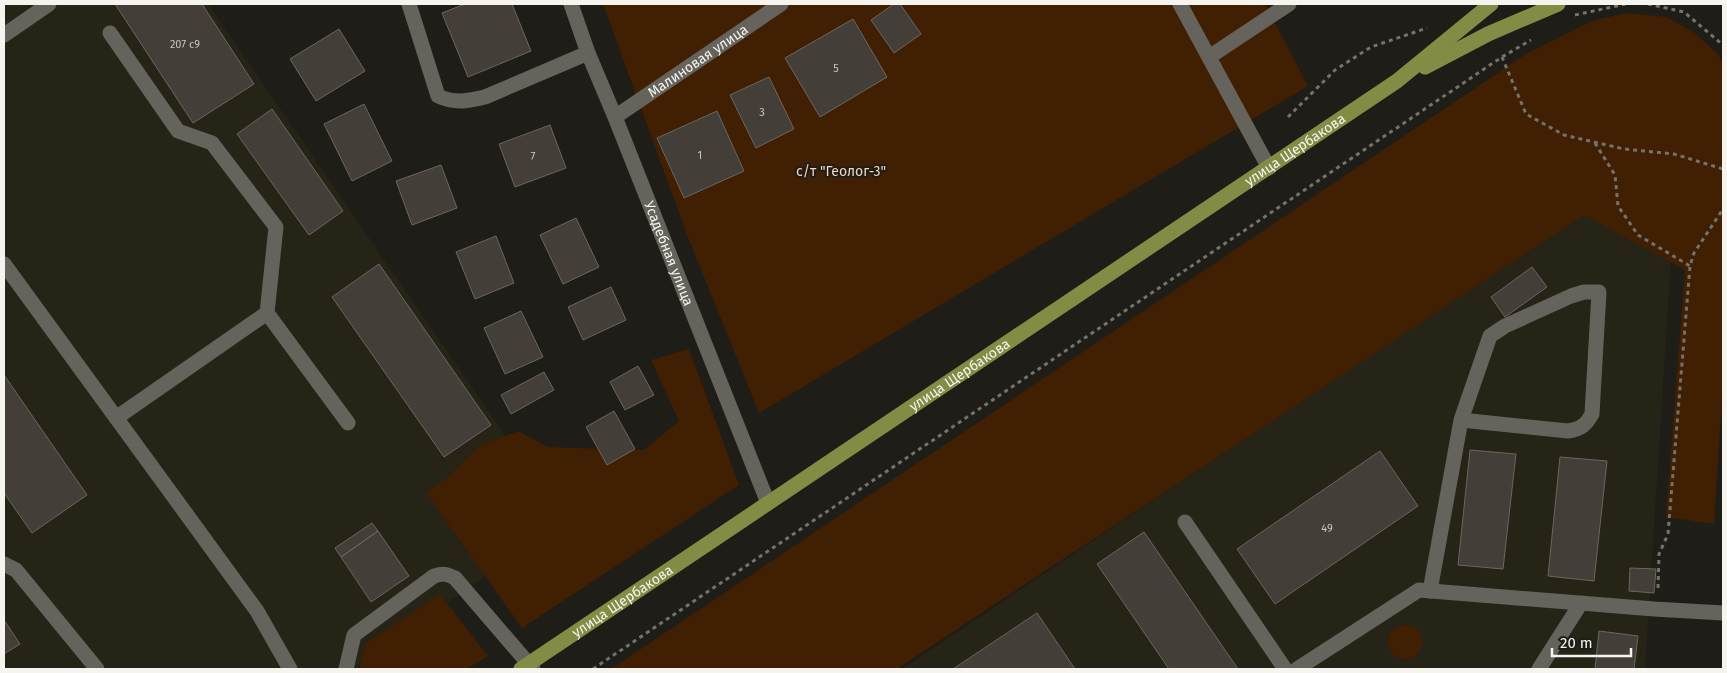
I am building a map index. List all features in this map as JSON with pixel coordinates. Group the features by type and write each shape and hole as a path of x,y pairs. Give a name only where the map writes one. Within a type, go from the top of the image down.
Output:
{"main road":[{"path":"1398,81 1491,4"},
{"path":"1398,81 1488,34 1558,4"},
{"name":"улица Щербакова","path":"528,667 768,503 1398,81"}],"street":[{"path":"4,36 49,4"},
{"path":"409,4 438,96 451,102 485,97 588,53"},
{"name":"Усадебная улица","path":"570,4 768,503"},
{"name":"Малиновая улица","path":"615,117 781,4"},
{"path":"1180,4 1269,168"},
{"path":"1209,57 1289,4"},
{"path":"110,33 178,131 212,143 276,227 267,312 348,423"},
{"path":"4,264 257,611 290,669"},
{"path":"1430,591 1462,420 1490,336 1505,326 1571,296 1584,292 1599,292 1592,414 1587,423 1580,429 1568,431 1462,420"},
{"path":"116,418 267,312"},
{"path":"1186,522 1285,669"},
{"path":"4,564 16,570 92,668"},
{"path":"346,669 354,635 434,576 441,574 447,574 455,578 528,667"},
{"path":"1297,669 1419,590 1723,613"},
{"path":"1539,669 1581,603"}],"path":[{"path":"1575,15 1626,4"},
{"path":"1648,4 1684,12 1723,45"},
{"path":"1288,118 1335,70 1372,46 1425,29 1433,24"},
{"path":"593,669 1502,56 1534,38"},
{"path":"1502,56 1526,114 1564,135 1624,149 1674,154 1723,169"},
{"path":"1595,142 1615,174 1618,206 1638,235 1690,266"},
{"path":"1657,609 1659,554 1668,534 1690,266 1694,253 1723,209"}],"shaded area":[{"path":"4,4 208,4 564,521 353,669 4,669"},
{"path":"1657,161 1676,181 1645,669 902,669"}],"green space":[{"name":"с/т \"Геолог-3\"","path":"603,4 1265,4 1308,86 759,413 687,235"},
{"path":"1627,13 1667,17 1695,33 1719,55 1723,69 1723,380 1714,524 1666,517 1685,270 1584,215 897,669 611,669 1526,54 1594,20"},
{"path":"689,349 739,485 522,628 426,493 450,475 480,445 519,431 547,447 644,450 679,421 651,360"},
{"path":"440,594 488,656 467,669 359,669 366,643"},
{"path":"1405,625 1417,630 1422,642 1417,654 1405,659 1393,654 1388,642 1393,630"}],"building":[{"path":"115,4 202,4 254,84 193,123"},
{"path":"465,4 512,4 531,51 468,77 442,13"},
{"path":"894,4 900,4 921,34 894,53 871,20"},
{"path":"853,19 887,77 820,117 785,58"},
{"path":"339,29 365,71 316,101 290,59"},
{"path":"769,77 794,129 756,148 730,95"},
{"path":"364,104 392,161 352,181 324,124"},
{"path":"272,109 343,211 309,235 237,134"},
{"path":"717,111 744,171 684,198 657,138"},
{"path":"550,125 566,168 515,187 499,144"},
{"path":"441,165 457,208 412,225 396,181"},
{"path":"576,218 599,267 563,284 540,235"},
{"path":"496,236 514,283 475,299 456,252"},
{"path":"379,264 491,425 444,457 332,297"},
{"path":"1532,267 1547,287 1505,317 1491,297"},
{"path":"611,287 626,320 583,340 568,307"},
{"path":"521,311 543,357 505,374 484,328"},
{"path":"638,366 654,395 625,410 610,382"},
{"path":"544,372 554,390 511,414 501,395"},
{"path":"4,375 87,495 32,533 4,493"},
{"path":"614,411 635,449 607,465 586,427"},
{"path":"1470,450 1516,454 1503,569 1458,565"},
{"path":"1380,451 1418,506 1275,604 1237,549"},
{"path":"1560,457 1607,461 1594,581 1548,576"},
{"path":"372,523 378,531 341,557 335,548"},
{"path":"378,531 409,576 371,602 341,557"},
{"path":"1144,532 1238,669 1169,669 1097,564"},
{"path":"1630,568 1656,569 1654,593 1629,591"},
{"path":"1037,613 1075,669 953,669"},
{"path":"4,620 20,644 4,654"},
{"path":"1599,631 1638,636 1634,669 1595,669"}]}
